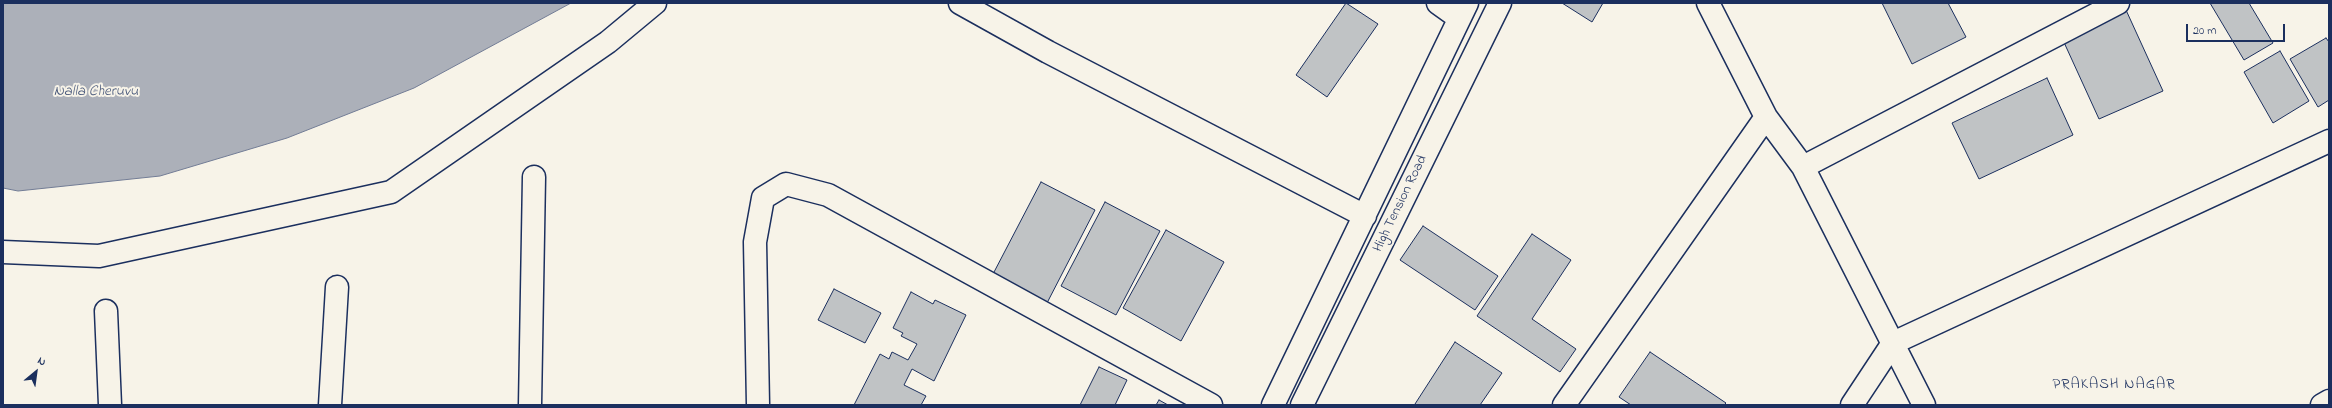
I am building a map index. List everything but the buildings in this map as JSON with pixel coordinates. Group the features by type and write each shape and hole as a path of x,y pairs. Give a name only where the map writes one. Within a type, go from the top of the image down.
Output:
{"street":[{"path":"3,252 99,256 391,192 608,42 655,3"},
{"path":"960,3 1048,52 1365,216"},
{"path":"1438,3 1463,10"},
{"name":"High Tension Road","path":"1302,405 1500,3"},
{"path":"1708,3 1766,117 1803,167 1924,405"},
{"path":"1803,167 2118,3"},
{"name":"High Tension Road","path":"1274,405 1463,10"},
{"path":"1564,405 1766,117"},
{"path":"1852,405 1893,344 2329,141"},
{"path":"530,405 534,177"},
{"path":"758,405 755,242 763,198 786,184 828,195 1211,405"},
{"path":"330,405 336,286"},
{"path":"106,311 110,405"},
{"path":"2322,405 2329,401"}],"water":[{"name":"Nalla Cheruvu","path":"3,3 571,3 414,88 287,138 160,176 18,191 3,188"}],"district":[{"name":"PRAKASH NAGAR","path":"2114,386"}]}
